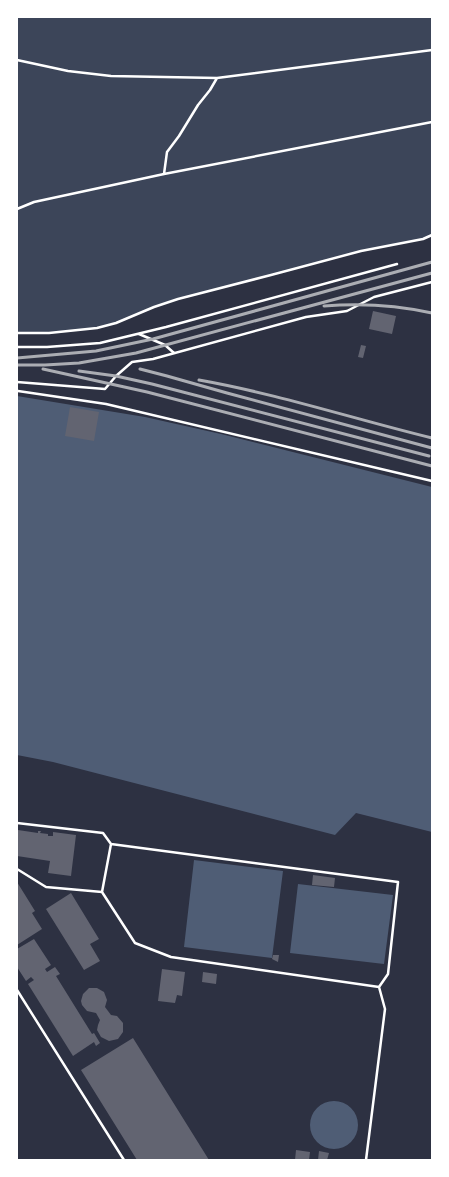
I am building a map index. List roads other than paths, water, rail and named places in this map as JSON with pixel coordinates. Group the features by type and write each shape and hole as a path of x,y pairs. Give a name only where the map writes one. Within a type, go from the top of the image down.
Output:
{"lane":[{"path":"17,347 48,347 100,343 139,334 397,264"},
{"path":"17,382 105,389 116,376 132,362 153,359 306,317 347,311 374,296 432,282"},
{"path":"139,334 165,345 175,353"},
{"path":"17,823 104,833 111,844 102,892 135,944 170,957 379,987"},
{"path":"111,844 398,882 388,974 379,987 385,1009 366,1160"},
{"path":"17,869 46,887 102,892"},
{"path":"17,990 124,1160"}],"railway":[{"path":"17,358 96,351 153,339 432,262"},
{"path":"17,365 79,363 136,353 432,273"},
{"path":"324,306 378,305 432,313"},
{"path":"43,369 147,392 432,466"},
{"path":"140,369 432,448"},
{"path":"79,371 116,376 152,384 429,456"},
{"path":"199,380 287,399 432,438"}]}
